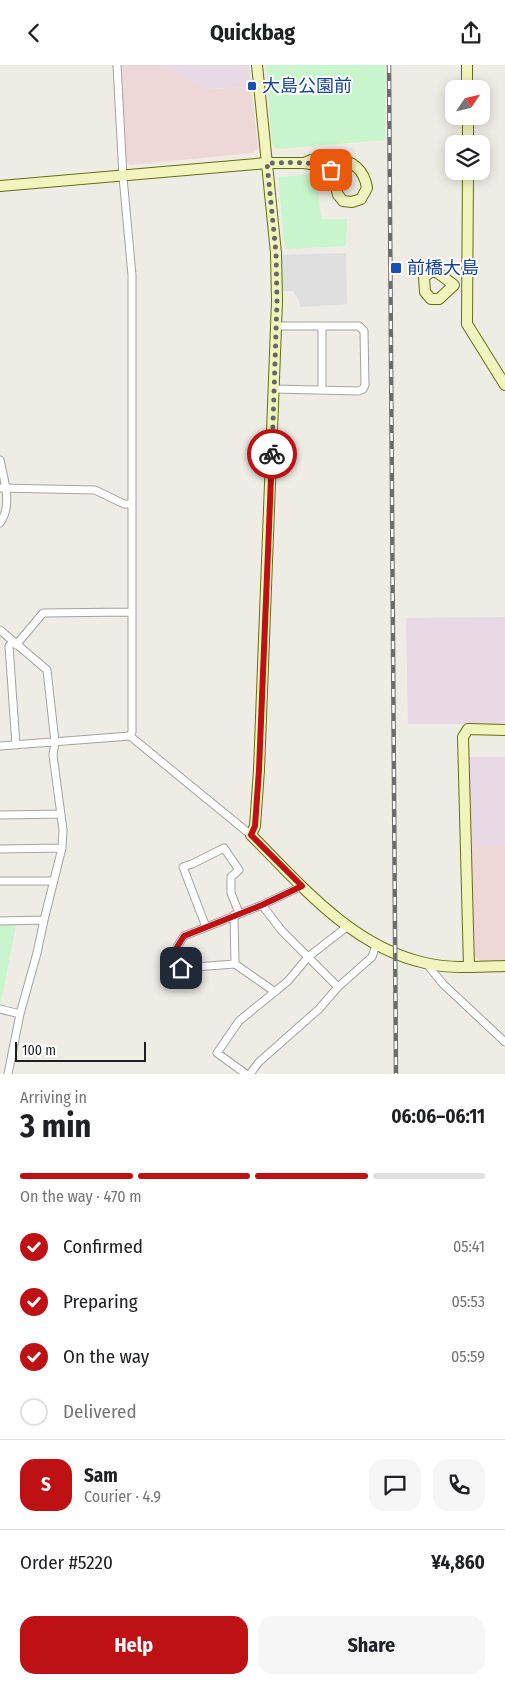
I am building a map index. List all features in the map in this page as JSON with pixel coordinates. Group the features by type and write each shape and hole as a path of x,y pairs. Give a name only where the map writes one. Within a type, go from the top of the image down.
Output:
{"street":[{"path":"117,65 122,177 132,275 130,737"},
{"path":"251,835 255,826 259,770 276,326 276,253 257,65"},
{"path":"467,65 467,80"},
{"path":"0,186 122,177 267,163 304,163 324,166 331,170 338,195 343,201 357,201 364,195 366,188 365,179 361,170 344,159 332,157 311,159 304,163"},
{"path":"468,180 467,324 505,385"},
{"path":"454,285 466,285"},
{"path":"274,389 359,391 365,385 363,329 357,325 276,326"},
{"path":"322,326 322,390"},
{"path":"0,460 6,511 0,523"},
{"path":"3,488 95,490 124,504 132,504"},
{"path":"16,745 9,646 14,644 43,613 130,612"},
{"path":"0,630 14,644 47,670 55,742 53,755 64,830 62,848 44,920 38,953 20,1014 8,1074"},
{"path":"468,967 463,737 468,729 505,730"},
{"path":"0,746 130,737 251,835 302,886 348,926 376,945 396,955 426,963 468,967 505,966"},
{"path":"0,815 61,814"},
{"path":"0,849 62,848"},
{"path":"206,927 183,867 224,848 239,870 232,877 231,893 236,914 235,964"},
{"path":"0,881 54,881"},
{"path":"275,992 235,964 181,968 177,947 184,936 262,905 302,886"},
{"path":"262,905 282,931 338,987"},
{"path":"0,921 44,920"},
{"path":"348,926 308,957 288,981 240,1021 217,1053 248,1074 319,1009 338,987 372,957 376,945"},
{"path":"426,963 443,984 505,1042"},
{"path":"0,1009 20,1014"}],"shaded area":[{"path":"121,65 159,65 205,89 251,87 258,148 253,153 130,165 126,162"},
{"path":"159,65 249,65 251,87 205,89"},
{"path":"346,253 347,304 300,307 299,300 293,291 282,291 281,259 284,255"},
{"path":"505,617 505,724 408,724 406,618"},
{"path":"469,757 505,757 505,845 471,845"},
{"path":"471,845 505,845 505,961 480,961 473,954"}],"green space":[{"path":"266,65 385,65 385,140 277,149 272,145"},
{"path":"313,174 317,178 321,219 347,219 346,246 285,249 278,177"},
{"path":"0,925 16,925 1,1003 0,1003"}],"railway":[{"path":"389,65 396,1074"}],"way so far":[{"path":"272,454 277,301 276,253 267,163 304,163 321,165 331,170"}],"place":[{"name":"大島公園前","path":"252,86"},
{"name":"前橋大島","path":"396,268"}],"route":[{"path":"181,968 177,947 184,936 262,905 302,886 251,835 255,826 259,770 272,454"}]}
